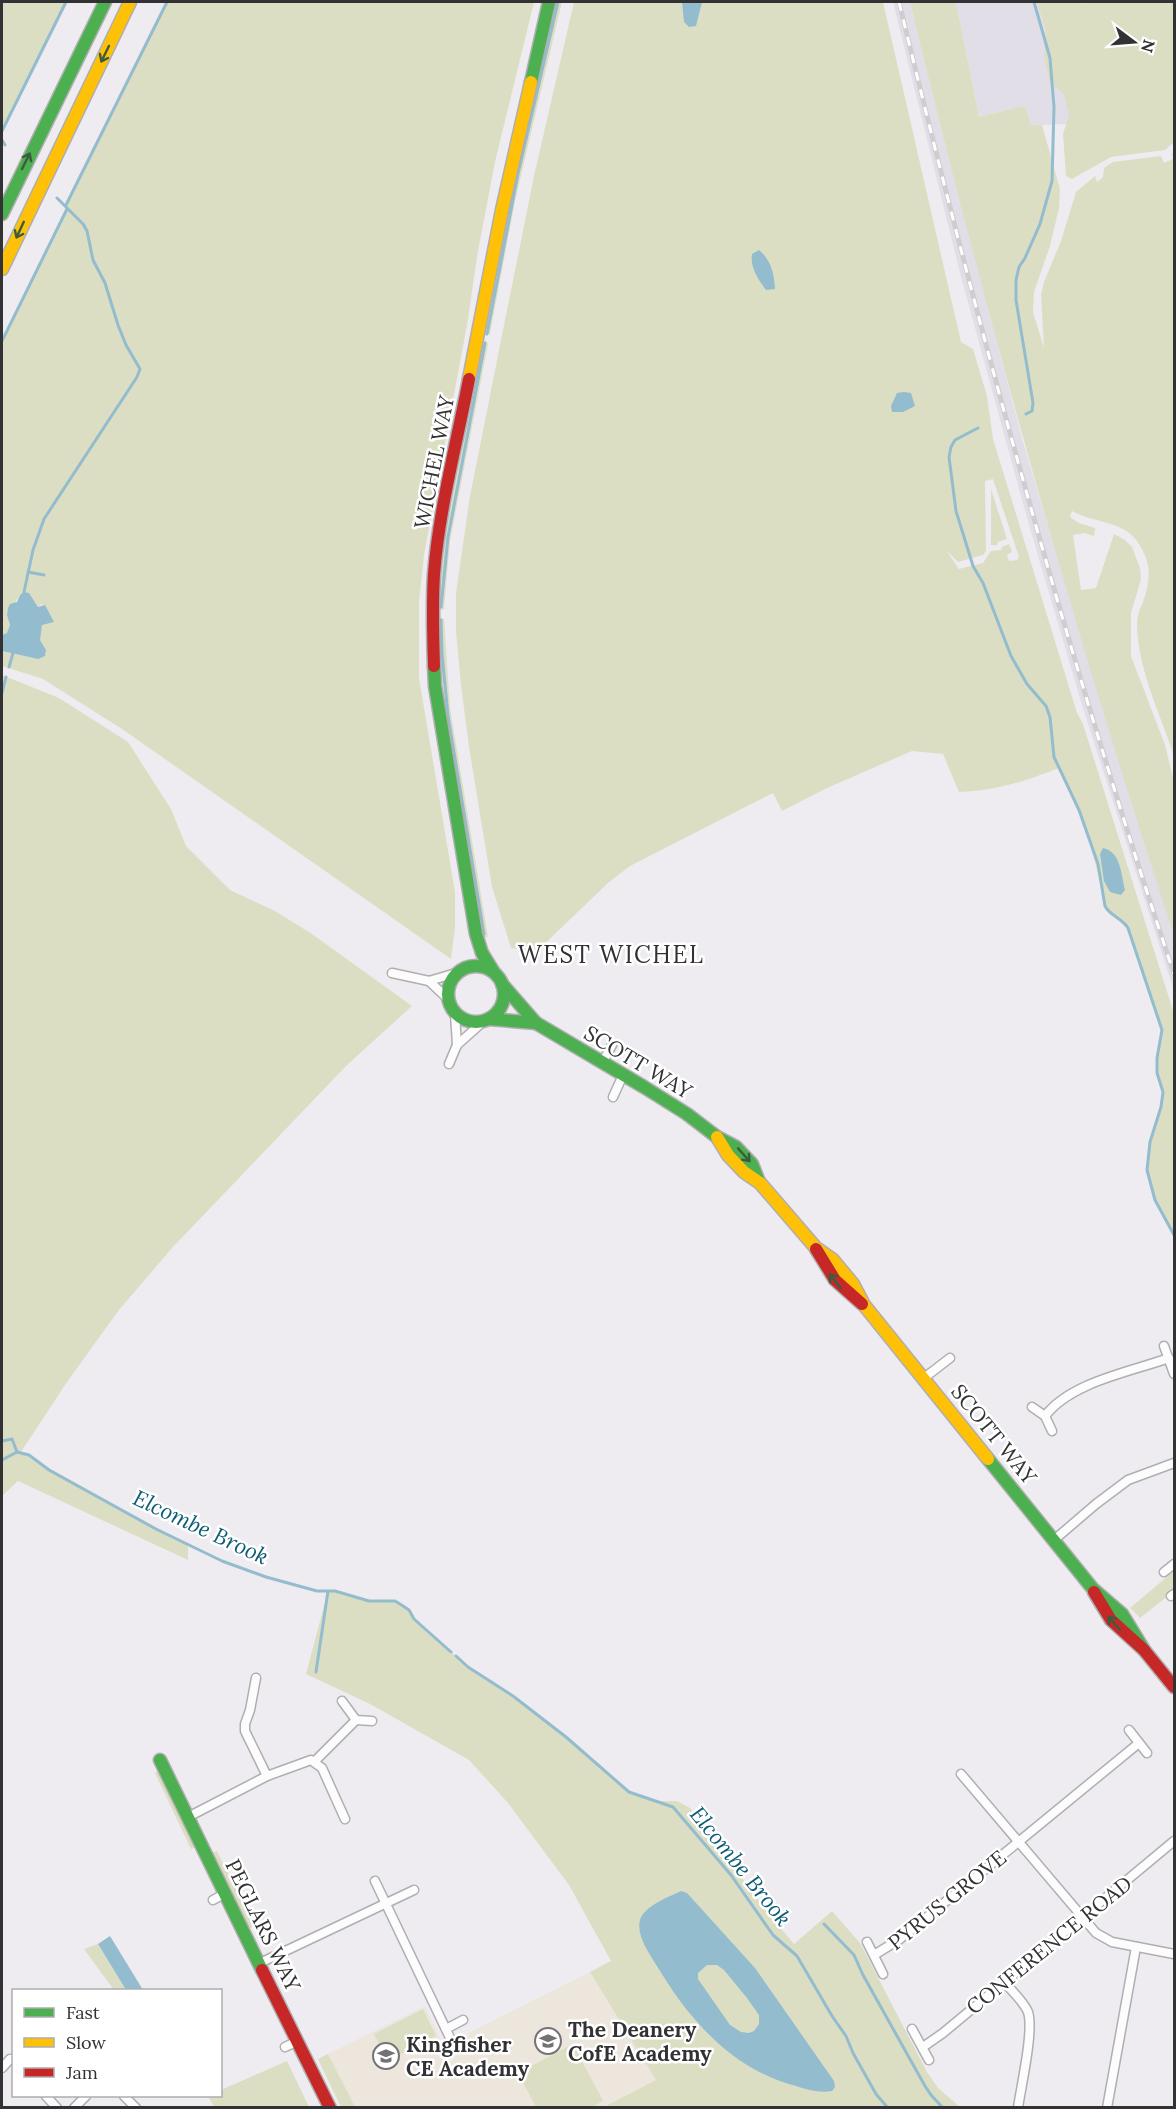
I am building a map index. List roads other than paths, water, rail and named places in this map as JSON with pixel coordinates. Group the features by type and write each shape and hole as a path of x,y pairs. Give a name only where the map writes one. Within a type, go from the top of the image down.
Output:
{"main road":[{"path":"2,214 105,2"},
{"path":"2,269 130,2"},
{"name":"WICHEL WAY","path":"493,971 482,953 476,934 435,686 432,622 434,572 439,535 502,210 549,2"},
{"name":"WICHEL WAY","path":"461,970 476,934"},
{"path":"479,965 493,971 502,984 504,992 502,1004 496,1014 487,1019 469,1021 456,1014 448,999 448,986 461,970 479,965"},
{"name":"SCOTT WAY","path":"502,984 536,1023 687,1114 717,1137 728,1155 744,1172 760,1183 816,1248 833,1260 853,1284 864,1305 1093,1588 1111,1620 1123,1634 1144,1650 1174,1687"},
{"name":"SCOTT WAY","path":"487,1019 536,1023"},
{"name":"PEGLARS WAY","path":"160,1760 330,2108"}],"street":[{"path":"392,973 429,981 461,970"},
{"path":"429,981 448,999"},
{"path":"449,1064 457,1045 456,1014"},
{"path":"457,1045 487,1019"},
{"path":"602,1063 612,1045"},
{"path":"614,1097 623,1075"},
{"path":"1164,1346 1174,1374"},
{"path":"924,1378 951,1358"},
{"path":"1045,1416 1085,1386 1168,1358"},
{"path":"1032,1407 1045,1416 1052,1431"},
{"path":"1054,1540 1128,1480 1174,1462"},
{"path":"1164,1572 1174,1564"},
{"path":"256,1678 245,1731 267,1776"},
{"path":"342,1701 356,1720"},
{"path":"315,1761 356,1720 372,1721"},
{"path":"1129,1730 1147,1753"},
{"name":"PYRUS GROVE","path":"874,1955 900,1939 1139,1743"},
{"path":"188,1817 267,1776 307,1760 315,1761 322,1768 345,1819"},
{"path":"961,1774 1083,1918 1103,1938 1174,1954"},
{"name":"CONFERENCE ROAD","path":"922,2047 1083,1918 1174,1841"},
{"path":"375,1881 420,1965 452,2042"},
{"path":"260,1963 414,1890"},
{"path":"213,1900 226,1893"},
{"name":"PYRUS GROVE","path":"867,1942 883,1974"},
{"path":"1107,2108 1136,1947"},
{"path":"1004,1982 1022,2002 1028,2013 1030,2027 1018,2108"},
{"path":"446,2029 463,2020"},
{"path":"912,2029 929,2060"},
{"path":"285,2047 298,2041"},
{"path":"2,2068 10,2058"},
{"path":"74,2108 85,2097"}],"water":[{"path":"682,2 702,2 696,26 689,27 684,22"},
{"path":"759,250 771,267 775,289 766,290 755,273 752,254"},
{"path":"897,393 911,393 915,406 903,412 892,412 891,406"},
{"path":"24,592 29,593 38,607 45,605 54,622 42,625 40,640 46,650 45,656 38,659 2,651 2,635 7,633 10,625 7,615 8,608 10,604 17,602"},
{"path":"1103,848 1113,854 1119,864 1125,890 1121,895 1110,892 1104,881 1100,854"},
{"path":"681,1891 687,1893 755,1968 834,2081 835,2087 832,2091 805,2089 752,2068 715,2040 683,2005 647,1950 639,1926 646,1910","holes":["707,1965 717,1965 724,1970 759,2015 759,2024 754,2031 741,2032 730,2025 698,1979 698,1973"]},
{"path":"110,1936 142,1989 125,1989 98,1944"}],"waterway":[{"path":"2,131 66,2"},
{"path":"66,205 167,2"},
{"path":"487,334 518,174 558,2"},
{"path":"1026,414 1032,411 1033,403 1016,300 1016,280 1019,267 1040,224 1052,181 1054,107 1050,58 1034,2"},
{"path":"2,140 5,145"},
{"path":"24,592 33,550 44,519 140,369 126,345 105,283 93,260 87,231 57,198"},
{"path":"2,341 67,209"},
{"path":"441,607 448,537 485,343"},
{"path":"978,428 955,440 951,447 949,457 956,511 973,566 983,583 1011,656 1027,684 1046,706 1050,717 1054,757 1079,810 1098,864 1105,906 1128,928 1162,1030 1157,1073 1163,1092 1161,1107 1150,1142 1147,1170 1155,1200 1174,1235"},
{"path":"28,572 44,575"},
{"path":"441,620 448,716 484,934"},
{"path":"9,667 13,653"},
{"path":"2,693 6,677"},
{"path":"2,1441 12,1439 17,1452"},
{"name":"Elcombe Brook","path":"2,1460 17,1452 29,1455 49,1470 156,1529 222,1561 266,1577 317,1591 335,1591 369,1601 395,1601 409,1610 414,1619 451,1652"},
{"path":"316,1672 328,1591"},
{"name":"Elcombe Brook","path":"456,1656 566,1737 629,1792 673,1807 731,1875 773,1935 797,1956 846,2036 876,2094 888,2108"},
{"path":"824,1924 854,1955 925,2086 943,2108"}],"railway":[{"path":"899,2 960,247 1026,491 1097,733 1174,974"}],"place":[{"name":"The Deanery CofE Academy","path":"548,2041"},
{"name":"Kingfisher CE Academy","path":"386,2056"}],"district":[{"name":"WEST WICHEL","path":"611,954"}]}
